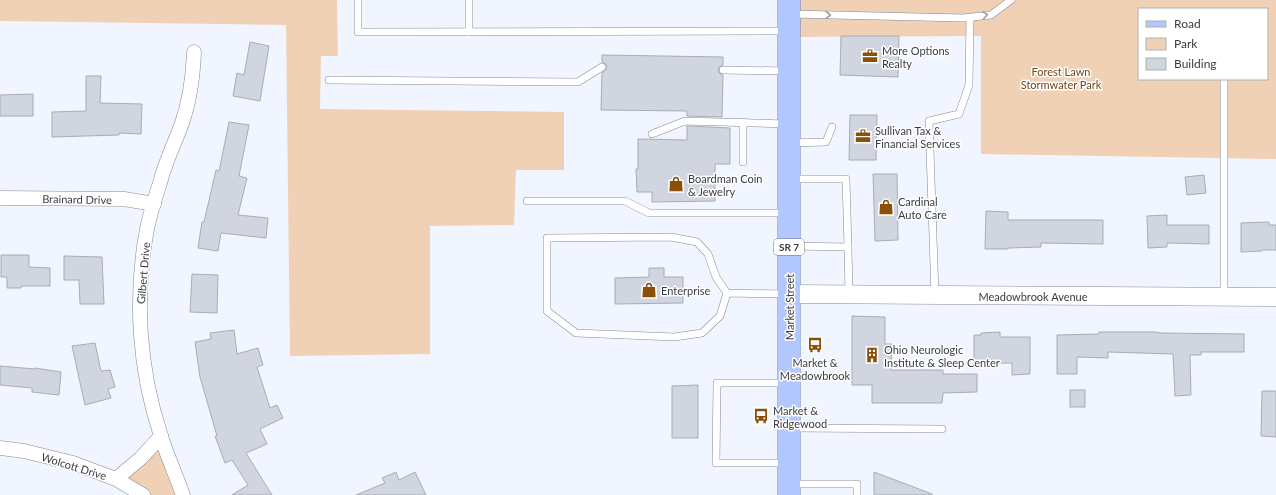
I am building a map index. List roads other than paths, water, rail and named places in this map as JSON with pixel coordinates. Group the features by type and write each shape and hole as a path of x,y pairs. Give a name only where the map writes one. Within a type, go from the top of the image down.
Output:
{"main road":[{"name":"Market Street","path":"789,15 790,481"}],"street":[{"name":"Gilbert Drive","path":"183,495 161,436 146,376 142,348 140,284 148,228 160,180 182,123 189,100 192,83 194,52"},
{"name":"Brainard Drive","path":"0,198 124,199 154,204"},
{"name":"Meadowbrook Avenue","path":"790,294 1276,297"},
{"path":"116,479 140,458 161,436"},
{"name":"Wolcott Drive","path":"0,448 24,451 72,463 116,479 143,495"}],"lane":[{"path":"358,0 358,32 469,32 789,15 970,18 991,15 1011,0"},
{"path":"469,0 469,32"},
{"path":"935,295 929,121 959,114 969,85 970,18"},
{"path":"329,80 578,82 602,67"},
{"path":"723,70 789,71"},
{"path":"1224,80 1224,297"},
{"path":"652,134 685,120 743,122 826,142 832,127"},
{"path":"743,122 743,162"},
{"path":"789,179 846,179 849,294"},
{"path":"528,201 625,201 649,213 789,213"},
{"path":"671,237 697,242 708,254 716,277 727,293 720,316 702,333 674,337 576,333 547,311 547,238 671,237"},
{"path":"790,246 848,247"},
{"path":"727,293 790,294"},
{"path":"790,382 717,383 716,463 790,481 858,484 858,495"},
{"path":"790,428 942,429"}],"place":[{"name":"More Options Realty","path":"870,56"},
{"name":"Sullivan Tax & Financial Services","path":"863,136"},
{"name":"Boardman Coin & Jewelry","path":"676,184"},
{"name":"Cardinal Auto Care","path":"886,207"},
{"name":"Enterprise","path":"649,290"},
{"name":"Market & Meadowbrook","path":"815,345"},
{"name":"Ohio Neurologic Institute & Sleep Center","path":"872,355"},
{"name":"Market & Ridgewood","path":"761,416"}],"park label":[{"name":"Forest Lawn Stormwater Park","path":"1061,77"}]}
